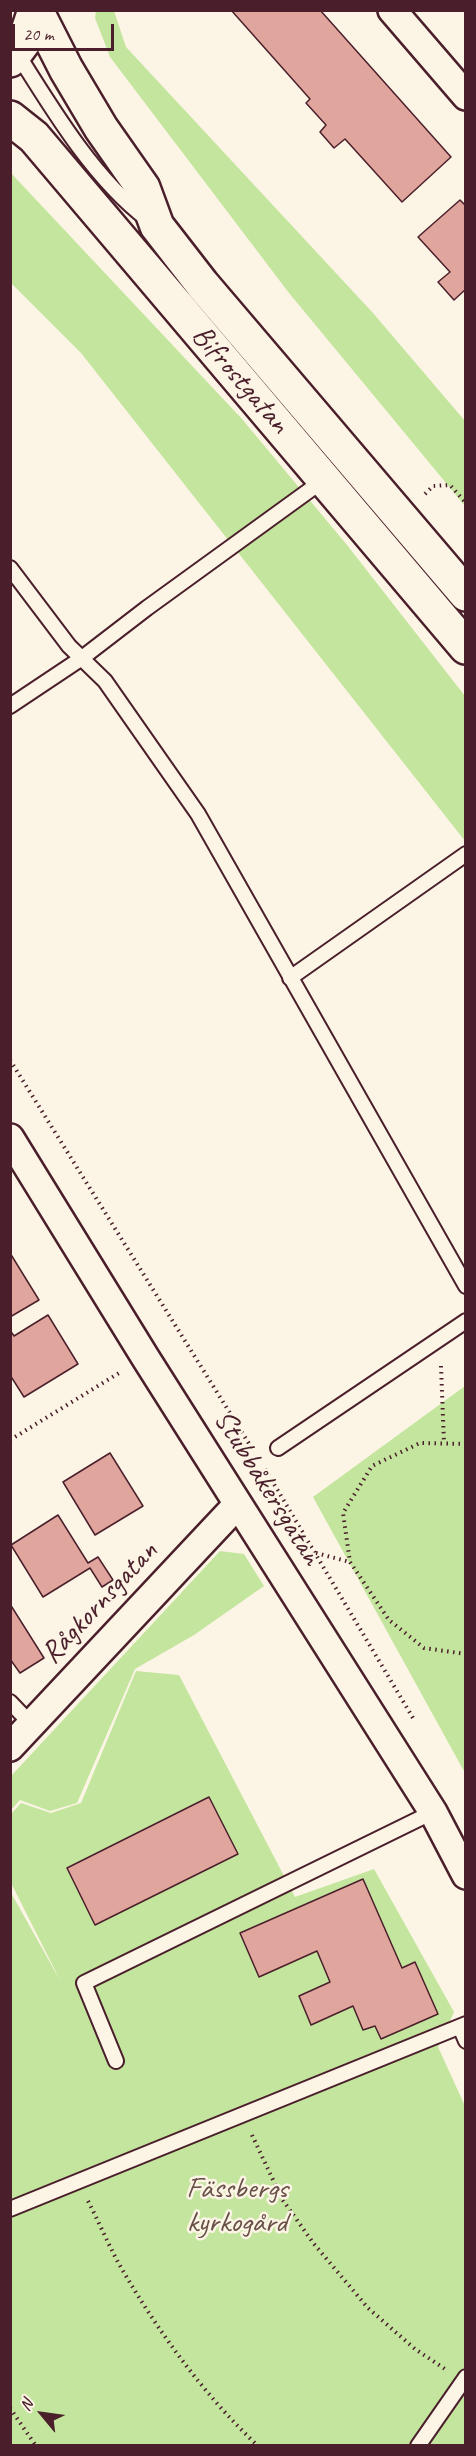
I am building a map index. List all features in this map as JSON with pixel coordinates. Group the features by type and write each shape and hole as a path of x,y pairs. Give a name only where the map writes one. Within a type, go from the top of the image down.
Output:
{"main road":[{"name":"Bifrostgatan","path":"13,54 29,32 35,10"},
{"name":"Bifrostgatan","path":"35,10 101,128 143,188 157,226 202,284 465,594"},
{"name":"Bifrostgatan","path":"10,118 34,137 465,647"}],"street":[{"path":"392,10 465,96"},
{"name":"Stubbåkersgatan","path":"10,1138 145,1357 434,1812 465,1875"},
{"name":"Rågkornsgatan","path":"10,1747 238,1504"}],"lane":[{"name":"Bifrostgatan","path":"13,54 60,120 123,201 157,226"},
{"path":"10,706 82,658 325,479"},
{"path":"10,568 69,646 105,681 198,813 465,1286"},
{"path":"290,978 465,854"},
{"path":"278,1448 465,1321"},
{"path":"10,1702 32,1725"},
{"path":"116,2061 84,1983 434,1812"},
{"path":"10,2209 463,2026 465,2041"},
{"path":"418,2445 464,2379"}],"path":[{"path":"423,497 433,486 450,485 465,503"},
{"path":"10,1060 258,1458"},
{"path":"440,1338 444,1443"},
{"path":"10,1440 88,1391"},
{"path":"465,1444 420,1443 372,1466 343,1513 350,1562 389,1620 424,1648 465,1654"},
{"path":"264,1468 418,1725"},
{"path":"316,1553 350,1562"},
{"path":"242,2115 282,2199 314,2244 368,2307 415,2349 464,2379"},
{"path":"78,2182 123,2270 163,2334 231,2420 258,2445"},
{"path":"10,2409 36,2445"}],"green space":[{"path":"96,11 114,11 126,47 373,313 465,421 465,506 289,293 110,57 95,18"},
{"path":"10,172 242,419 347,545 465,696 465,841 81,353 11,283"},
{"path":"465,1386 465,1773 313,1497"},
{"path":"220,1551 244,1554 264,1586 194,1635 135,1669 77,1803 50,1811 20,1800 11,1810 11,1776"},
{"name":"Fässbergs kyrkogård","path":"136,1671 179,1675 295,1897 374,1869 454,2012 438,2047 465,2106 465,2445 11,2445 10,1891 61,1982 11,1883 11,1814 21,1803 51,1813 81,1803"}],"building":[{"path":"231,10 320,10 451,157 402,202 345,139 334,148 320,132 326,125 306,103 310,99"},
{"path":"460,200 466,206 466,289 454,300 438,282 450,272 418,237"},
{"path":"10,1253 39,1300 10,1317"},
{"path":"48,1315 78,1364 24,1397 10,1375 10,1330 14,1336"},
{"path":"110,1453 143,1506 95,1535 63,1482"},
{"path":"58,1515 88,1563 98,1557 113,1580 102,1587 90,1568 43,1597 11,1545"},
{"path":"10,1604 44,1658 20,1673 10,1659"},
{"path":"209,1797 238,1854 95,1925 67,1868"},
{"path":"363,1879 402,1968 415,1962 438,2014 381,2039 375,2026 363,2030 353,2006 311,2025 299,1996 330,1982 317,1951 259,1977 240,1933"}]}
